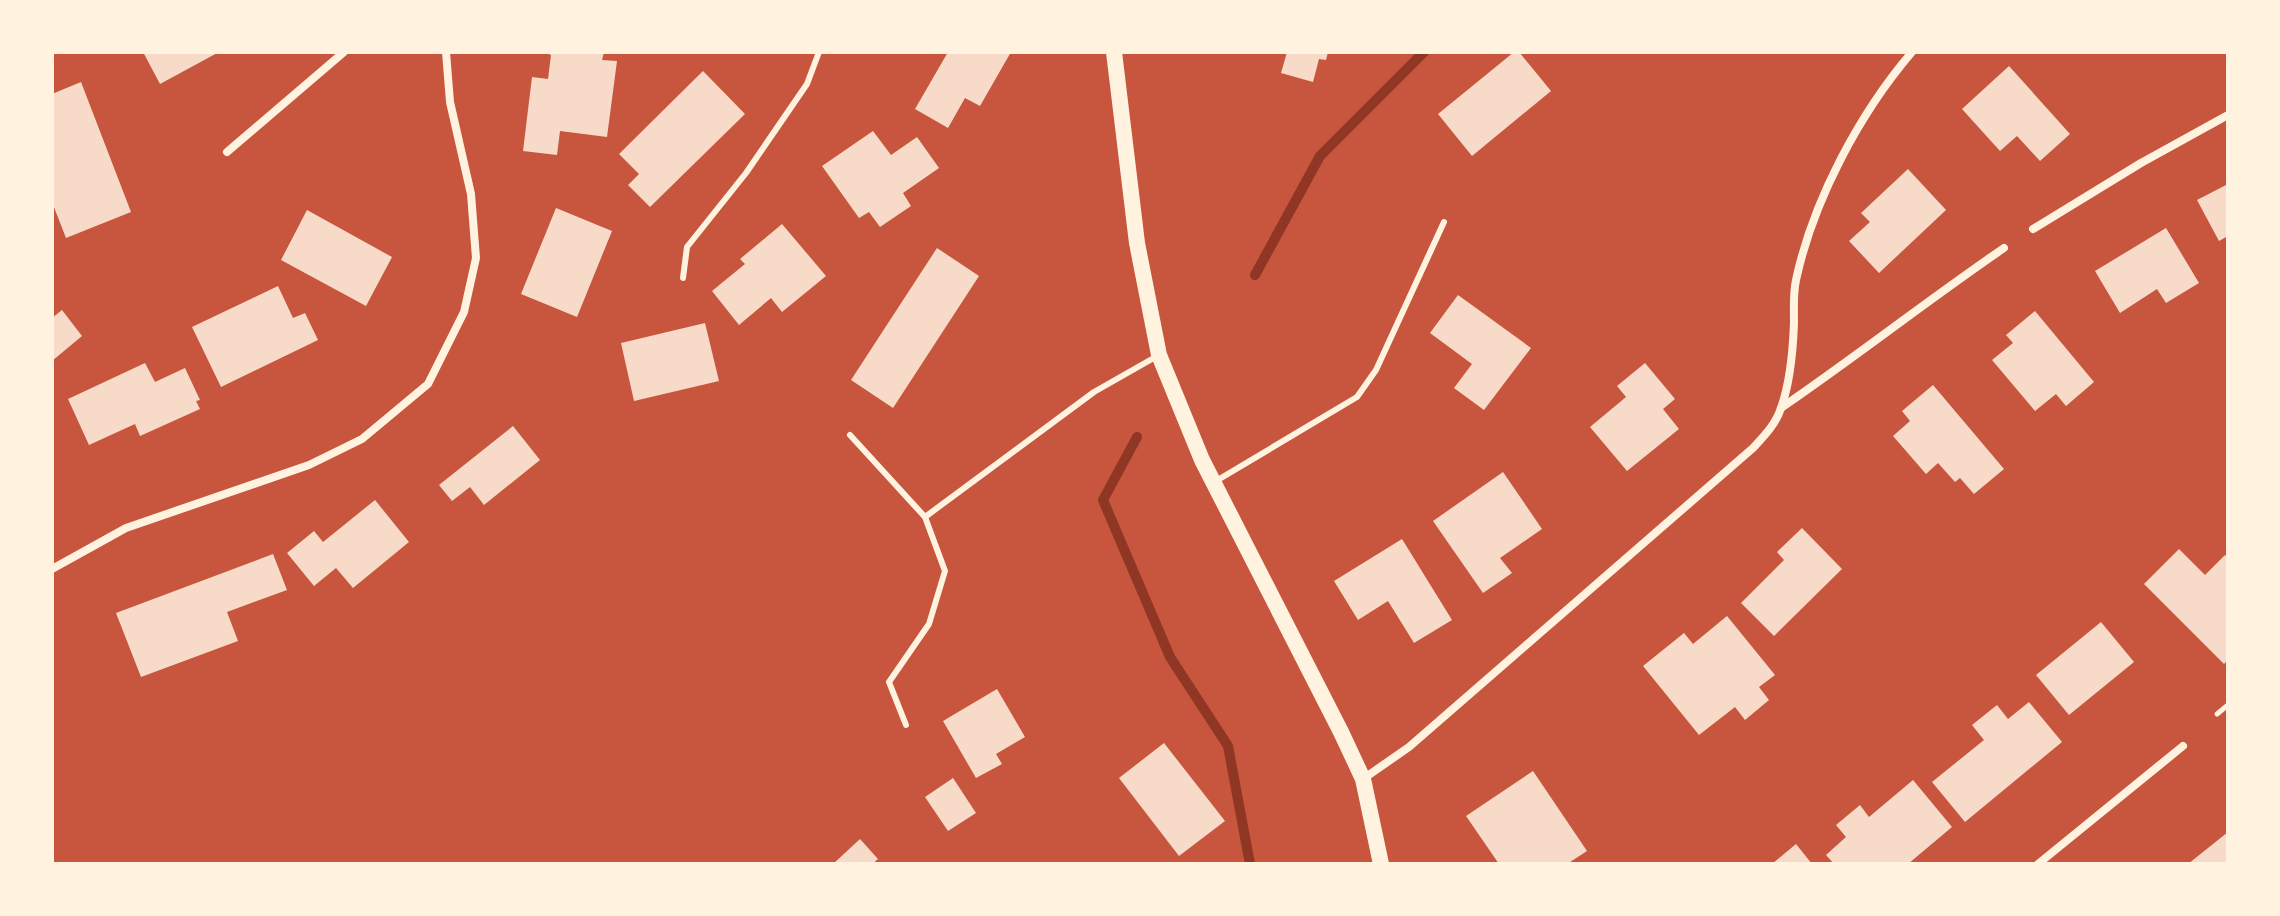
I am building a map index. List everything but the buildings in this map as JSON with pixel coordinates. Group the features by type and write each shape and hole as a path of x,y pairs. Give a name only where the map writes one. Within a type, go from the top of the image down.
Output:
{"main road":[{"path":"1114,52 1137,243 1159,355 1213,482 1363,779 1381,864"}],"street":[{"path":"227,152 344,52"},
{"path":"52,569 126,528 309,465 362,439 428,384 464,312 476,258 471,194 450,102 446,52"},
{"path":"1363,779 1409,747 1753,448 1770,429 1781,408 1793,346 1796,282 1818,204 1863,122 1895,72 1912,52"},
{"path":"2033,229 2141,163 2228,115"},
{"path":"1781,408 1857,356 1919,306 2004,248"},
{"path":"2038,864 2183,746"}],"lane":[{"path":"683,278 687,247 746,173 807,84 819,52"},
{"path":"1213,482 1357,397 1376,370 1444,222"},
{"path":"925,517 1094,392 1159,355"},
{"path":"850,435 925,517 945,571 929,624 889,682 906,725"}],"path":[{"path":"2217,714 2228,705"}],"waterway":[{"path":"1255,275 1320,156 1424,52"},
{"path":"1137,437 1103,500 1170,657 1228,746 1250,864"}]}
